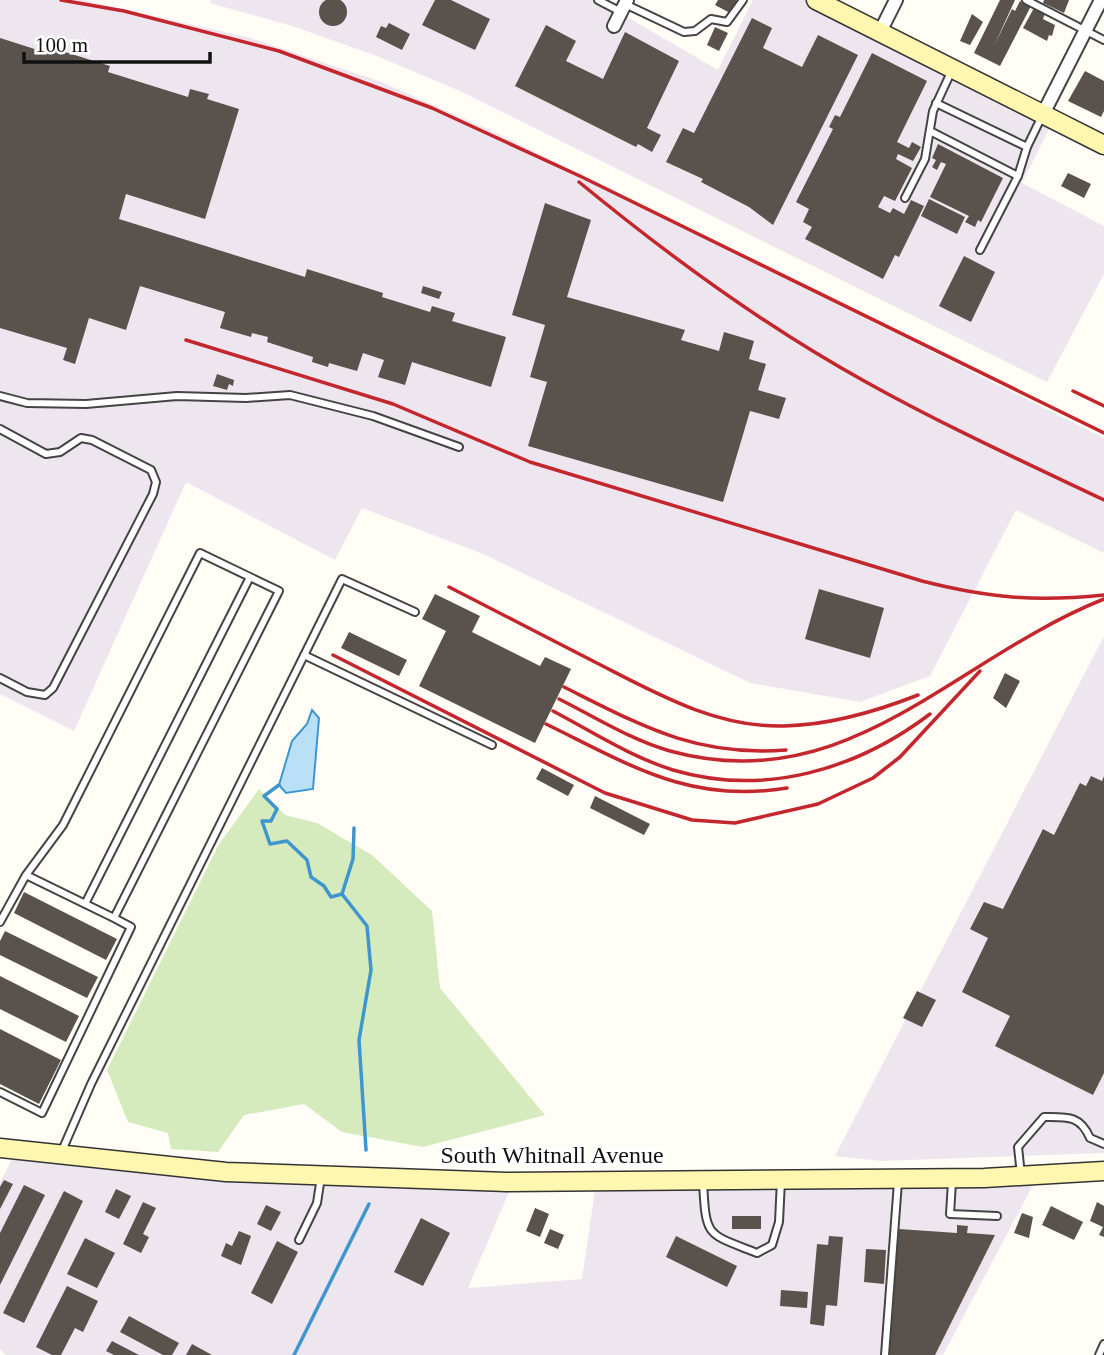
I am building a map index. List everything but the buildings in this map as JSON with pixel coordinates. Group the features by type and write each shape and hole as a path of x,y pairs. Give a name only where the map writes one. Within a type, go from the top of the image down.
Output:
{"street":[{"path":"816,0 1104,145"},
{"path":"880,32 895,0"},
{"path":"1043,114 1101,0"},
{"path":"614,26 625,5"},
{"name":"South Whitnall Avenue","path":"0,1148 226,1172 507,1182 1021,1177 1104,1171"}],"lane":[{"path":"598,0 625,5 684,32 695,31 711,19 727,22 743,0"},
{"path":"1026,0 1104,40"},
{"path":"905,198 925,159 936,103 952,69"},
{"path":"936,103 1027,147"},
{"path":"980,250 1018,176 1027,147 1043,114"},
{"path":"930,131 1018,176"},
{"path":"0,396 27,404 86,404 177,396 247,398 290,395 373,416 459,447"},
{"path":"0,429 46,454 60,452 81,438 92,440 151,470 156,482 153,494 53,688 45,695 36,694 0,678"},
{"path":"0,922 26,875 63,825 200,553 279,591 114,918"},
{"path":"85,904 250,577"},
{"path":"61,1155 91,1084 342,579 415,612"},
{"path":"304,655 492,745"},
{"path":"0,1092 42,1113 131,927 26,875"},
{"path":"1021,1177 1018,1147 1044,1117 1075,1118 1084,1124 1090,1138 1104,1144"},
{"path":"299,1240 317,1203 322,1175"},
{"path":"885,1355 898,1178"},
{"path":"953,1178 950,1214 997,1216"},
{"path":"703,1180 705,1222 710,1230 716,1237 757,1253 772,1245 779,1222 781,1180"},
{"path":"1099,1355 1104,1344"}],"shaded area":[{"path":"0,0 82,0 247,37 379,81 499,134 1104,438 1104,553 1016,510 930,676 860,702 750,683 483,554 362,508 335,560 186,482 74,731 0,694"},
{"path":"211,0 598,0 718,70 753,0 816,0 1054,119 1022,183 1104,226 1104,274 1047,382 460,91 374,55 292,26 210,3"},
{"path":"1104,636 1104,1153 881,1161 835,1156"},
{"path":"13,1157 214,1179 510,1190 468,1288 582,1279 595,1190 1033,1185 943,1355 6,1355 0,1349 0,1183"}],"green space":[{"path":"259,789 285,815 317,823 372,855 432,911 440,988 545,1115 423,1147 342,1132 304,1104 244,1115 218,1152 171,1149 168,1133 128,1122 107,1070 219,844"}],"water":[{"path":"312,710 319,718 313,789 286,793 279,785 292,741 307,724"}],"waterway":[{"path":"279,785 264,796 277,809 271,821 262,821 270,844 287,841 307,860 311,877 324,886 331,897 342,894"},
{"path":"342,894 353,859 354,828"},
{"path":"342,894 367,926 371,970 359,1040 366,1150"},
{"path":"294,1355 369,1204"}],"railway":[{"path":"61,0 124,11 279,51 432,108 582,177 1104,433"},
{"path":"579,182 647,237 791,338 924,413 1104,500"},
{"path":"186,340 393,404 530,462 922,581 1012,597 1104,595"},
{"path":"1073,391 1104,406"},
{"path":"449,587 660,695 733,721 784,726 819,723 869,712 918,695"},
{"path":"559,699 627,734 670,751 734,761 792,756 846,740 897,716 1049,625 1104,599"},
{"path":"333,655 605,793 692,820 735,823 818,804 873,778 900,757 980,671"},
{"path":"564,687 670,736 724,749 786,750"},
{"path":"553,711 657,765 707,778 741,781 775,779 840,763 901,734 930,714"},
{"path":"546,724 605,754 690,786 752,792 787,788"}]}
